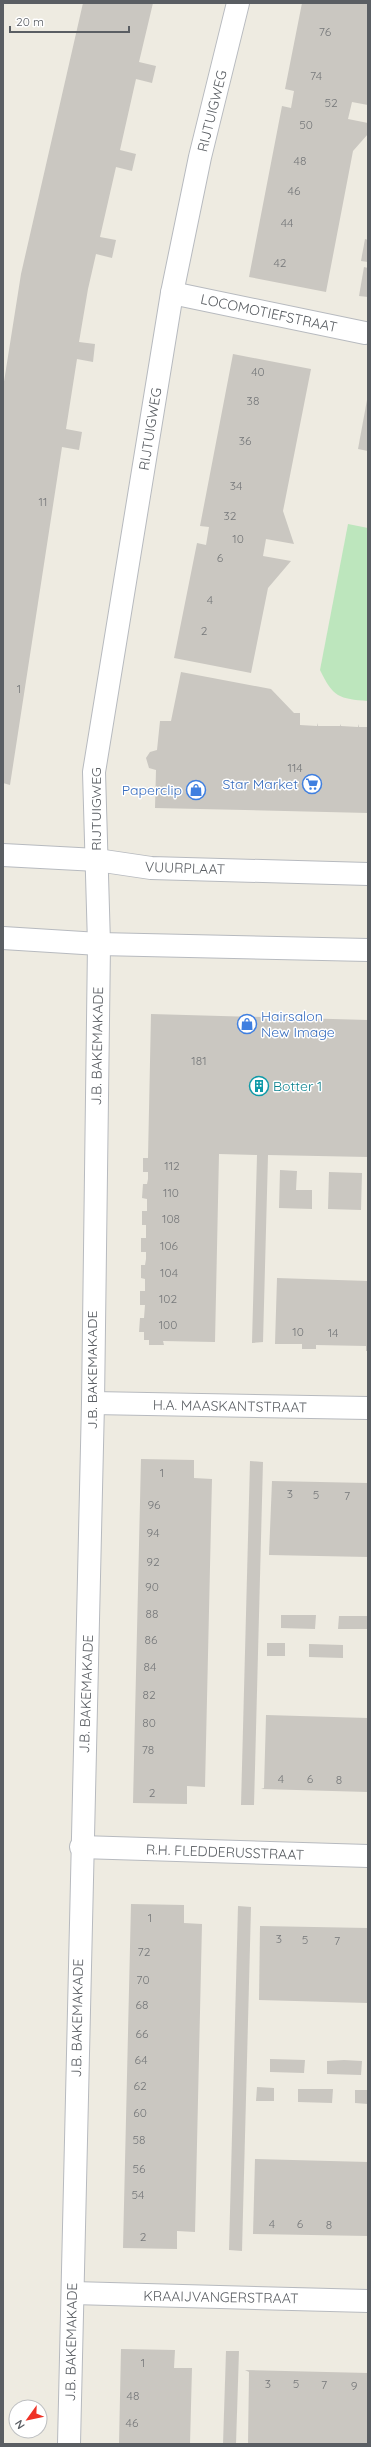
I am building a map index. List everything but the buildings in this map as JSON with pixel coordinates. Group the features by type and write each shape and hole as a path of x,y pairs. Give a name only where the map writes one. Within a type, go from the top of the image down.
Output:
{"street":[{"name":"RIJTUIGWEG","path":"99,944 94,772 172,293 200,157 238,3"},
{"name":"LOCOMOTIEFSTRAAT","path":"172,293 365,334"},
{"name":"VUURPLAAT","path":"3,855 97,860 151,868 368,874"},
{"path":"3,938 99,944 368,950"},
{"name":"J.B. BAKEMAKADE","path":"69,2444 81,1847 93,1403 99,944"},
{"name":"H.A. MAASKANTSTRAAT","path":"93,1403 368,1408"},
{"name":"R.H. FLEDDERUSSTRAAT","path":"81,1847 368,1856"},
{"name":"KRAAIJVANGERSTRAAT","path":"73,2293 368,2301"}],"green space":[{"path":"348,524 368,528 368,701 350,699 338,695 329,686 320,670"}],"place":[{"name":"Star Market","path":"312,784"},
{"name":"Paperclip","path":"196,790"},
{"name":"Hairsalon New Image","path":"247,1024"},
{"name":"Botter 1","path":"259,1086"}]}
